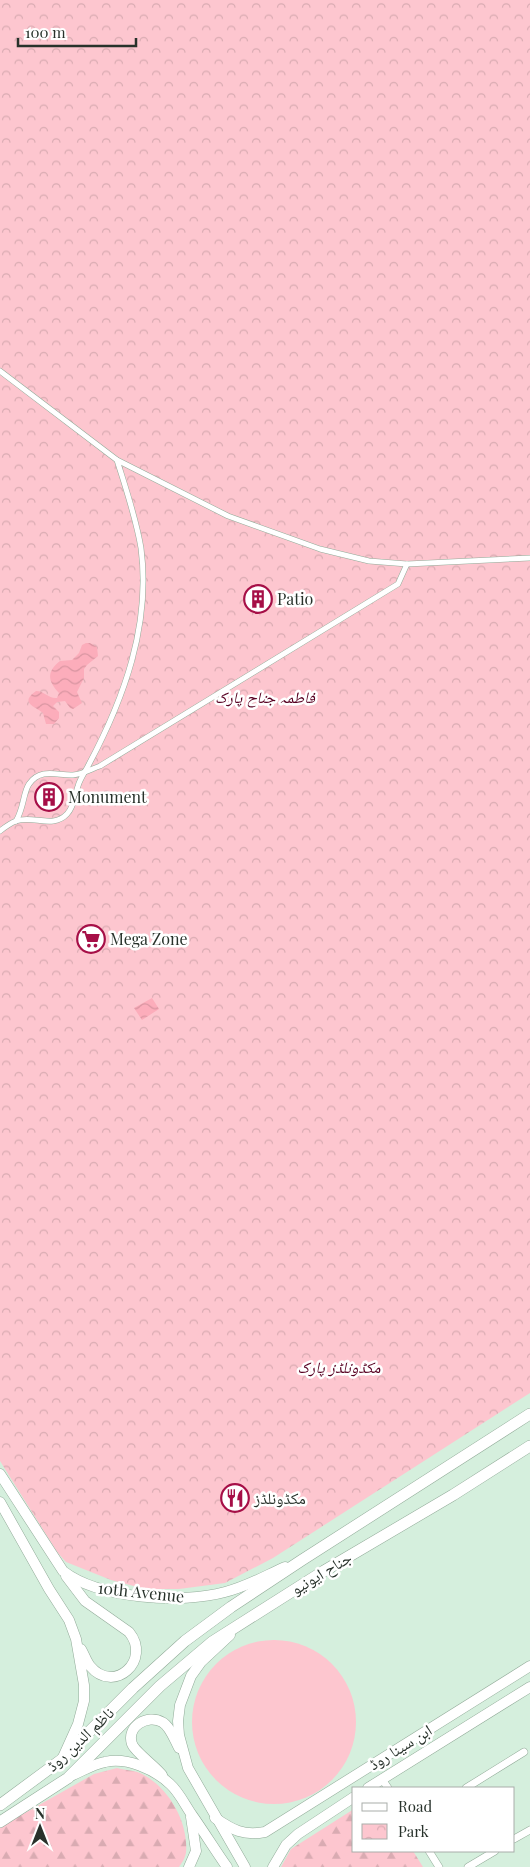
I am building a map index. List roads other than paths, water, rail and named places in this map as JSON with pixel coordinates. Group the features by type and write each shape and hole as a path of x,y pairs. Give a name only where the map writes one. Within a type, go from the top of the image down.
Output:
{"main road":[{"name":"جناح ایونیو","path":"133,1688 184,1642 232,1607 530,1414"},
{"name":"جناح ایونیو","path":"126,1719 194,1656 243,1622 324,1570 453,1495 530,1446"},
{"name":"10th Avenue","path":"0,1474 63,1572 88,1586 146,1596 189,1598 236,1589 302,1560"},
{"path":"0,1502 49,1589 69,1620 76,1639 90,1666 105,1676 115,1677 124,1673 134,1661 137,1650 134,1638 120,1625 85,1601 63,1572"},
{"path":"184,1757 178,1720 180,1705 191,1676 201,1662 243,1622"},
{"path":"61,1760 78,1724 84,1701 84,1684 76,1639"},
{"name":"ابن سینا روڈ","path":"215,1818 238,1832 255,1834 265,1832 530,1666"},
{"name":"ابن سینا روڈ","path":"370,1787 530,1687"},
{"name":"ناظم الدین روڈ","path":"0,1805 61,1760 133,1688"},
{"name":"ناظم الدین روڈ","path":"0,1822 68,1778 126,1719"},
{"path":"166,1780 152,1763 135,1749 132,1743 131,1736 134,1728 144,1721 156,1720 167,1726 215,1818 245,1867"},
{"path":"68,1778 94,1764 120,1760 146,1768 172,1785 227,1867"},
{"path":"273,1867 286,1844 298,1834 352,1799"},
{"path":"189,1867 196,1851 190,1812"}],"street":[{"path":"0,371 117,460 228,516 320,549 370,561 407,564 530,558"},
{"path":"0,830 16,821 27,819 52,821 60,819 67,814 72,807 78,786 107,731 121,698 140,629 143,587 140,548 131,506 117,460"},
{"path":"16,821 22,810 26,790 35,777 50,773 72,775 85,772 146,738 398,584 407,564"},
{"path":"468,1787 524,1752"},
{"path":"382,1779 387,1787"},
{"path":"515,1838 530,1830"},
{"path":"430,1852 439,1867"},
{"path":"468,1867 493,1852"}],"water":[{"path":"86,643 97,647 98,656 84,669 84,678 77,692 82,703 73,709 65,701 57,702 53,706 59,712 59,718 54,724 46,724 43,713 30,704 29,699 36,691 57,698 59,693 50,677 52,669 60,661 72,660 79,653 82,645"},
{"path":"152,998 159,1009 142,1020 134,1008"}],"place":[{"name":"Patio","path":"258,599"},
{"name":"Monument","path":"49,797"},
{"name":"Mega Zone","path":"91,939"},
{"name":"مکڈونلڈز","path":"235,1498"}],"park label":[{"name":"فاطمہ جناح پارک","path":"265,697"},
{"name":"مکڈونلڈز پارک","path":"339,1367"}]}
